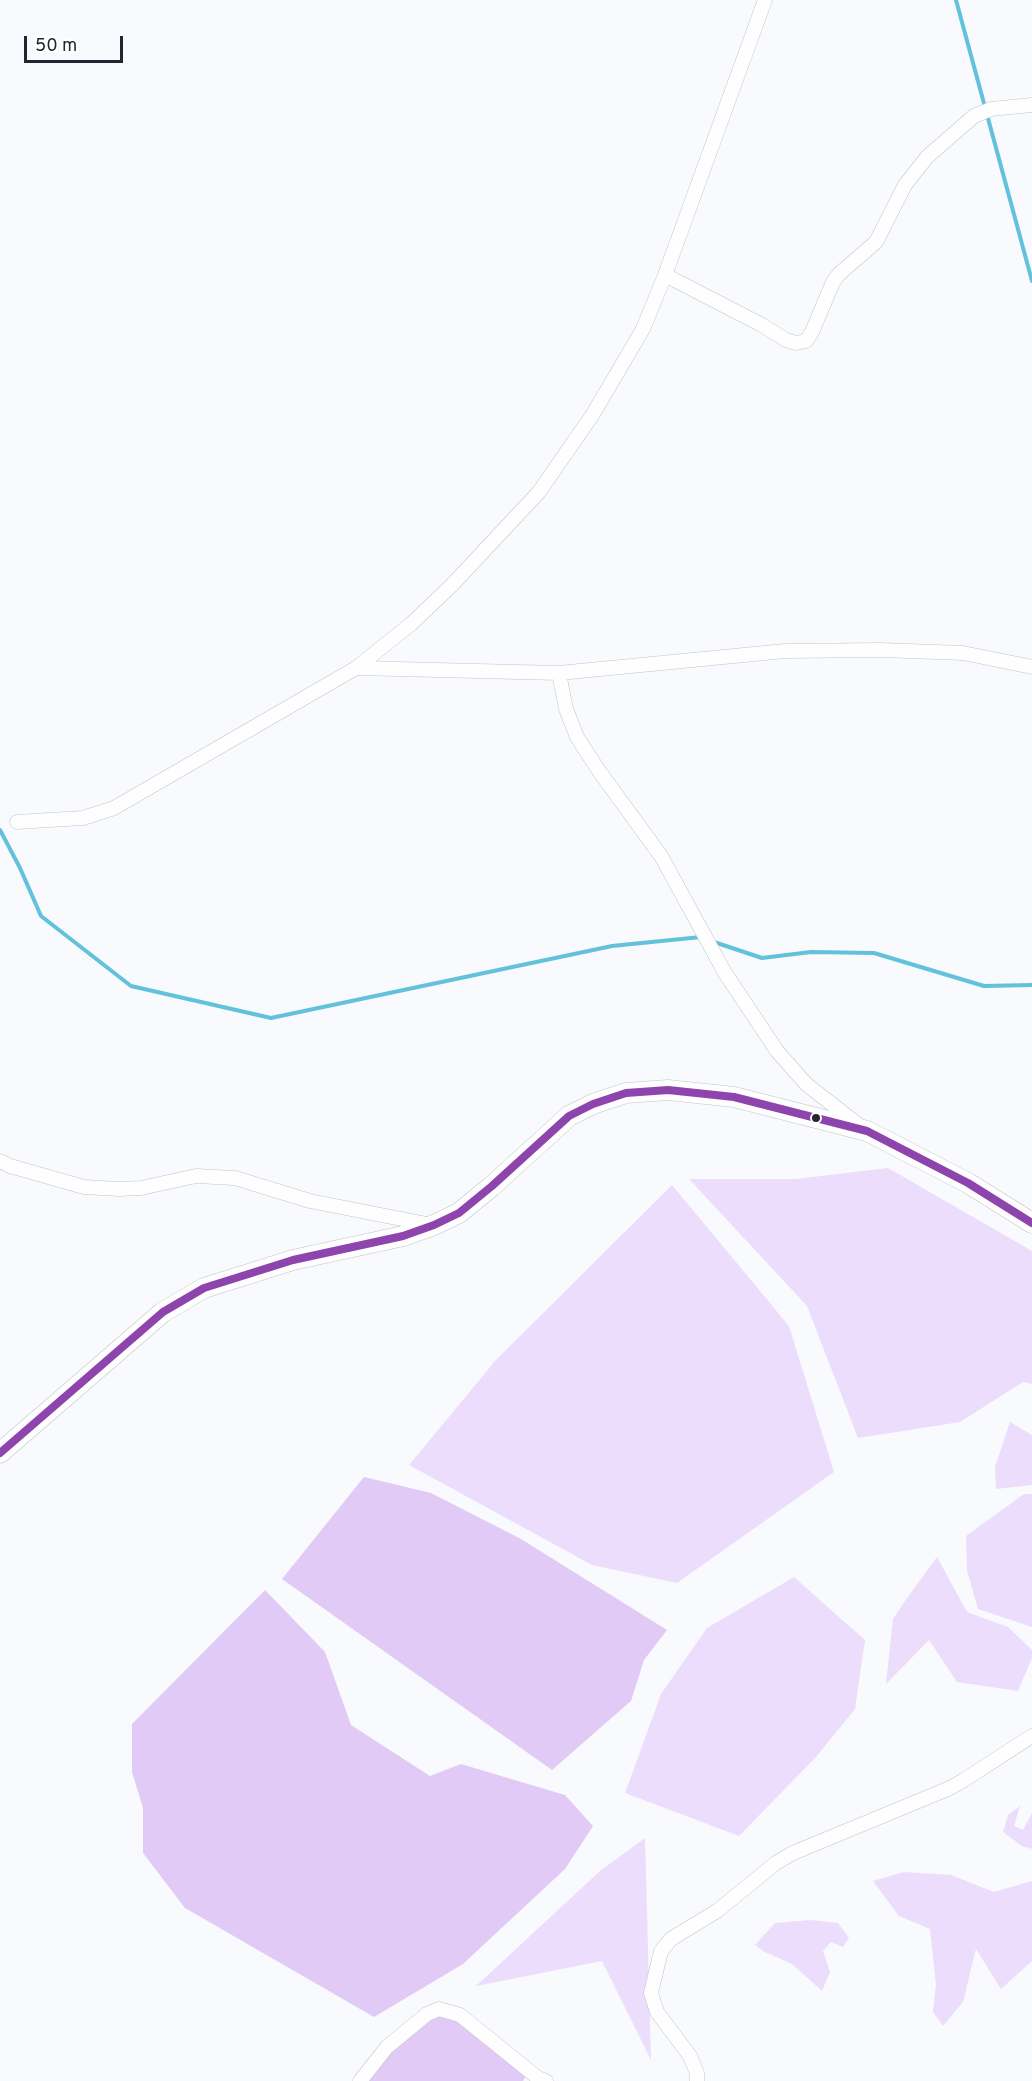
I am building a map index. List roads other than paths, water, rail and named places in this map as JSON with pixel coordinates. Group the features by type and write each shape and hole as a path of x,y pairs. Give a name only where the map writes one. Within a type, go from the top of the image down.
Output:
{"main road":[{"path":"0,1453 163,1312 204,1288 293,1260 403,1236 434,1225 459,1213 569,1116 593,1104 626,1093 668,1090 734,1097 867,1131 968,1183 1032,1223"}],"street":[{"path":"17,822 84,818 114,808 356,668 411,624 451,586 539,492 593,414 643,329 665,275 765,0"},
{"path":"665,275 762,325 786,340 796,344 806,341 833,282 876,242 905,185 927,158 974,116 991,109 1032,105"},
{"path":"356,668 559,673 785,651 881,650 963,653 1032,667"},
{"path":"559,673 566,709 577,737 661,856 725,974 777,1051 806,1084 867,1131"},
{"path":"0,1161 10,1167 84,1187 141,1188 196,1176 235,1178 310,1201 434,1225"},
{"path":"697,2081 697,2073 690,2056 657,2012 651,1993 661,1951 671,1939 717,1911 776,1863 793,1853 964,1780 1032,1736"},
{"path":"360,2081 387,2047 427,2014 439,2009 460,2015 538,2078 546,2081"}],"waterway":[{"path":"956,0 1032,281"},
{"path":"0,830 41,916 131,986 271,1018 612,946 701,937"},
{"path":"711,941 762,958 811,952 874,953 984,986 1032,985"}]}
